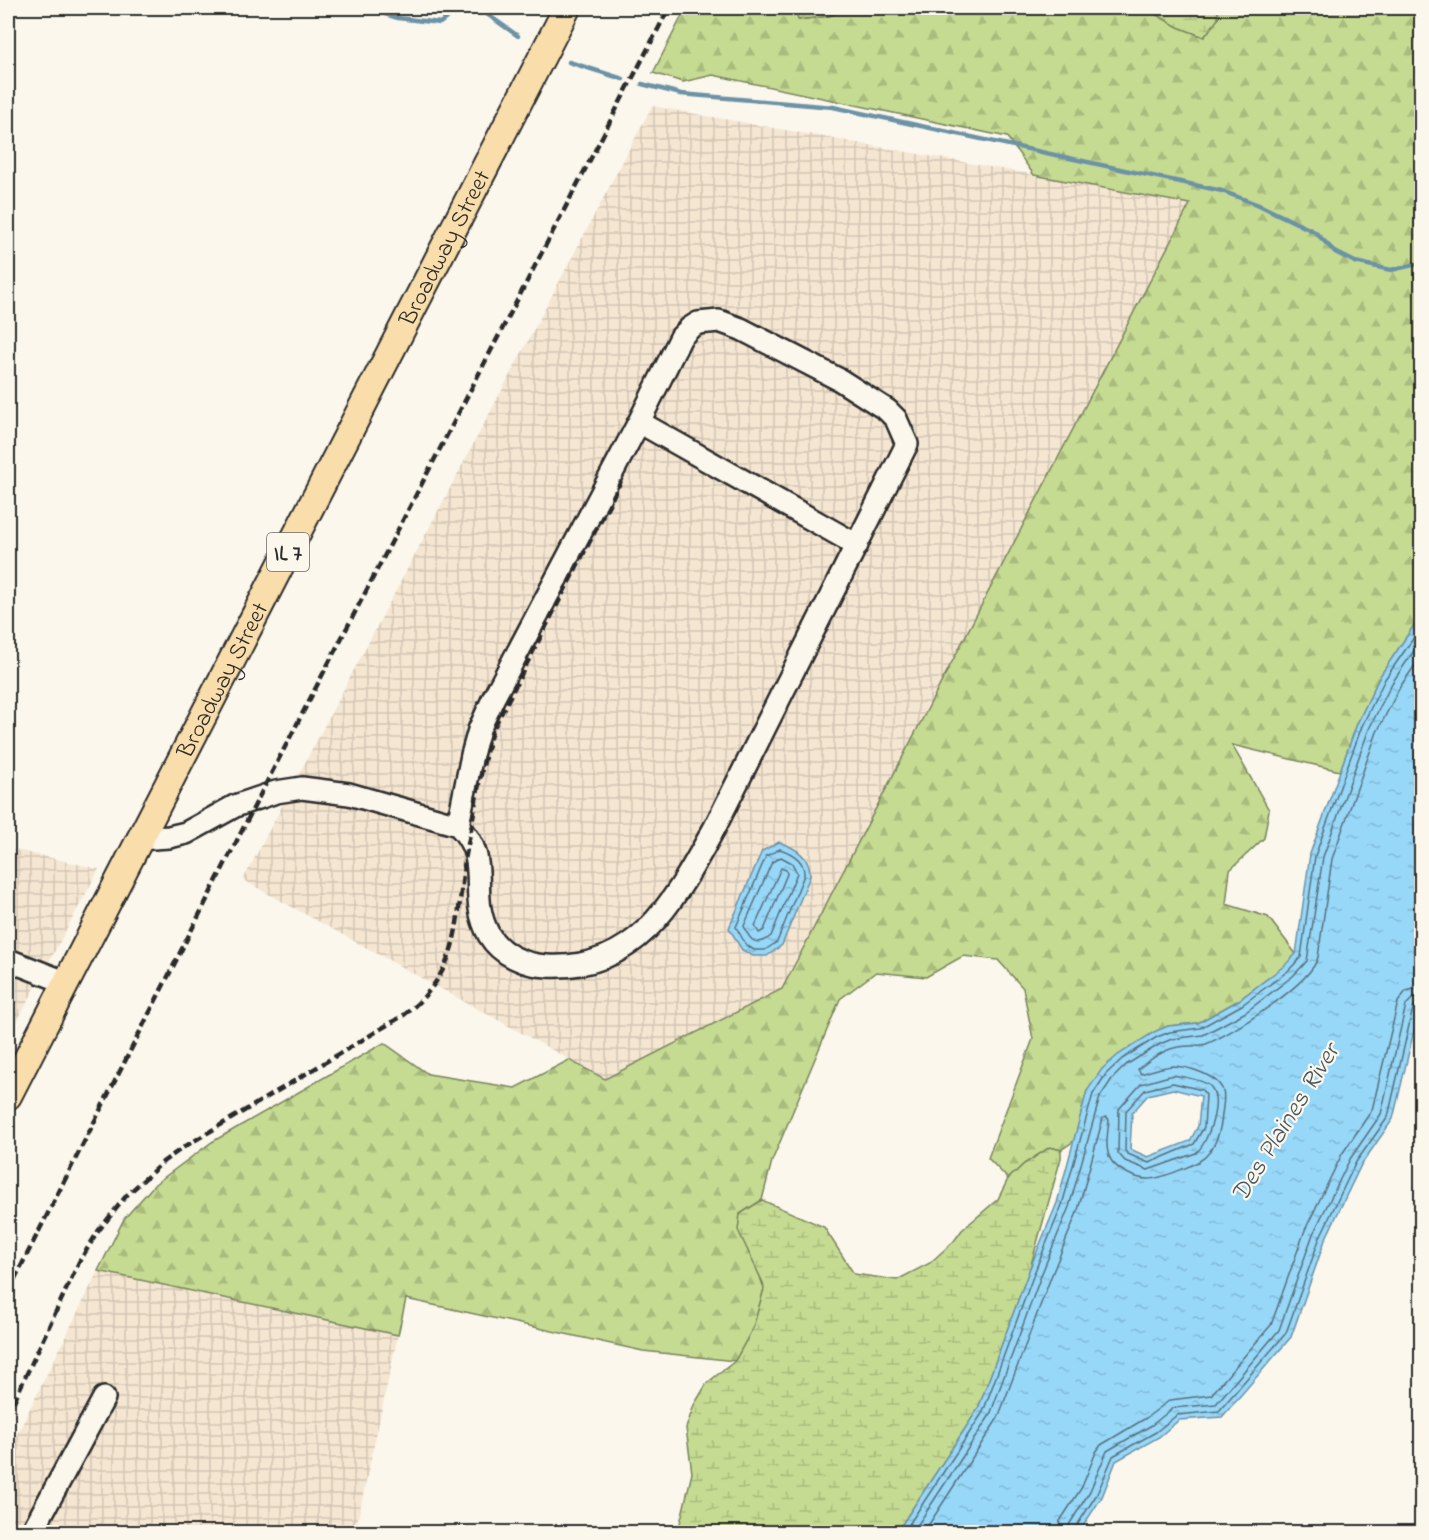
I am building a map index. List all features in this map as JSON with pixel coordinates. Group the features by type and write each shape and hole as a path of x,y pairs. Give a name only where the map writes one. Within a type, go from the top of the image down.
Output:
{"main road":[{"name":"Broadway Street","path":"8,1095 567,8"}],"lane":[{"path":"138,839 169,837 186,833 235,806 276,792 302,788 349,794 458,825 470,837 477,854 478,894 483,923 491,938 508,954 533,966 555,967 581,964 603,958 627,946 665,911 685,880 735,787 907,444 896,419 887,410 840,380 729,323 719,321 698,323 690,328 681,337 639,422 494,697 471,755 458,825"},
{"path":"639,422 857,545"},
{"path":"8,960 65,982"},
{"path":"32,1533 104,1398"}],"shaded area":[{"path":"652,106 1190,203 782,989 605,1079 243,880"},
{"path":"8,848 99,869 8,1038"},
{"path":"98,1271 398,1335 355,1532 8,1532 8,1453"}],"green space":[{"path":"686,8 795,8 799,20 829,16 850,8 1144,8 1218,19 1218,8 1421,8 1421,615 1380,676 1357,724 1340,771 1232,745 1269,810 1264,838 1230,870 1226,904 1268,917 1296,954 1285,966 1239,1000 1198,1023 1168,1026 1087,1091 1074,1141 1061,1150 1050,1147 1024,1164 1008,1179 988,1158 1033,1039 1023,988 998,960 963,956 926,977 876,972 840,999 772,1161 762,1200 740,1214 764,1289 753,1328 735,1361 643,1351 406,1299 398,1335 98,1271 124,1219 155,1184 212,1142 384,1043 428,1074 515,1088 569,1060 605,1079 782,989 1190,204 1034,175 1007,137 713,75 683,82 653,73"},
{"path":"795,8 850,8 829,16 798,20"},
{"path":"1144,8 1218,8 1218,19 1204,37 1178,27"},
{"path":"1050,1147 1061,1150 1061,1158 1030,1268 978,1409 897,1532 678,1532 692,1473 686,1428 694,1405 707,1383 735,1361 753,1328 764,1289 738,1230 740,1214 762,1200 824,1227 854,1274 897,1280 930,1263 954,1241 962,1230 998,1199 1008,1179 1024,1164"}],"water":[{"name":"Des Plaines River","path":"1421,615 1422,997 1393,1119 1361,1165 1325,1240 1291,1337 1222,1417 1179,1420 1159,1437 1116,1461 1102,1497 1079,1532 897,1532 978,1409 1030,1268 1057,1203 1087,1091 1102,1069 1118,1055 1154,1032 1168,1026 1198,1023 1239,1000 1284,966 1296,954 1310,854 1357,724 1380,676","holes":["1173,1089 1201,1096 1198,1126 1190,1141 1148,1157 1130,1149 1132,1113 1148,1095"]},
{"path":"779,842 791,847 805,858 810,869 810,876 782,945 767,956 753,956 742,950 729,928 762,851"}],"waterway":[{"path":"366,8 398,18 440,23 460,8 481,10 518,36"},
{"path":"569,62 623,79"},
{"path":"642,84 681,94 833,107 1222,191 1259,205 1315,232 1335,252 1355,262 1391,270 1422,263"}],"railway":[{"path":"8,1292 259,797 669,8"},
{"path":"8,1414 79,1262 99,1230 127,1195 164,1161 184,1147 404,1015 434,984 444,968 455,934 466,855 492,731 621,481"}]}
